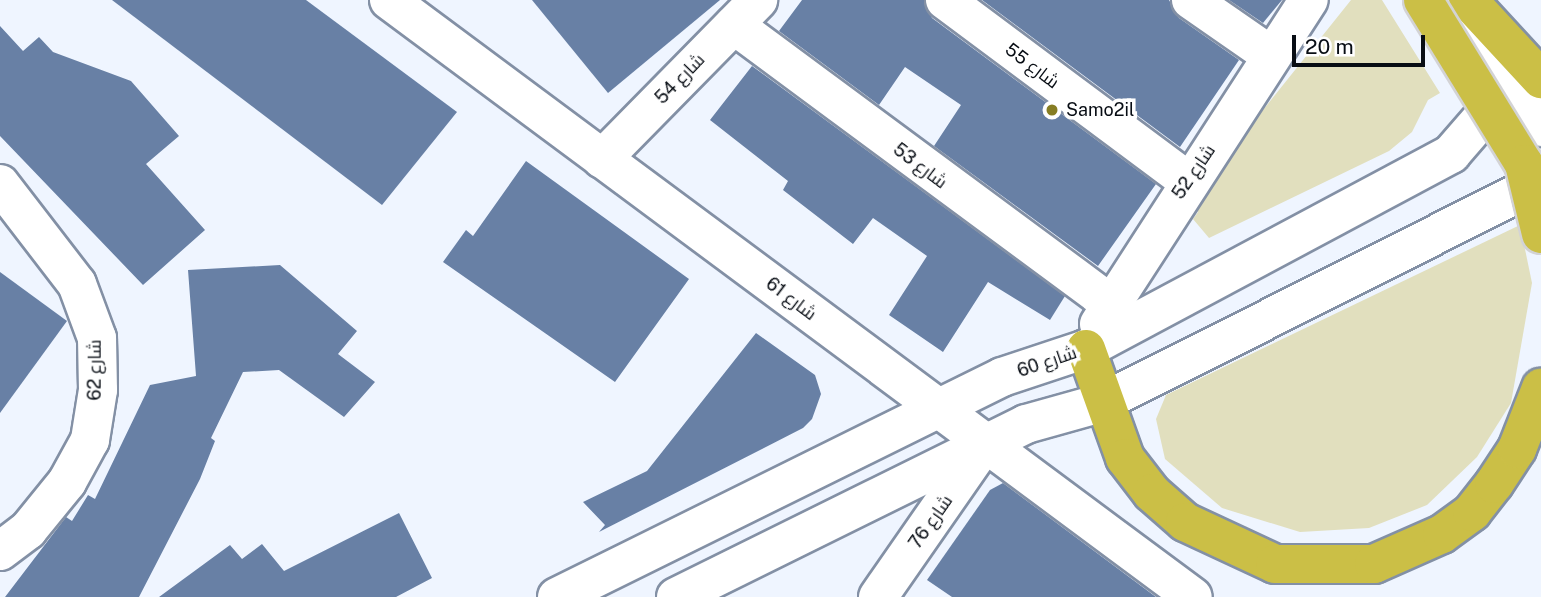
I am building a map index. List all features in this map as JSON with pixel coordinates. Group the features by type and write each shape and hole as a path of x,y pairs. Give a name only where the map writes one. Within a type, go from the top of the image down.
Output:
{"highway":[{"path":"1423,0 1524,164 1541,233"},
{"path":"1468,0 1541,79"},
{"path":"1086,349 1101,403 1125,458 1152,493 1185,522 1275,564 1329,567 1374,564 1412,551 1472,512 1517,449 1541,388"}],"street":[{"name":"شارع 61","path":"389,0 938,409 983,446 1193,597"},
{"name":"شارع 55","path":"945,0 1188,181"},
{"path":"1191,0 1272,56"},
{"name":"شارع 52","path":"1086,349 1109,302 1310,0"},
{"path":"1432,0 1541,127"},
{"name":"شارع 54","path":"602,159 746,12"},
{"name":"شارع 53","path":"746,12 1109,302"},
{"name":"شارع 60","path":"557,597 1002,377 1086,349 1451,154 1490,109 1502,83"},
{"path":"676,597 1026,424 1101,403 1541,182"},
{"name":"شارع 62","path":"0,184 77,284 97,338 98,390 90,440 67,482 28,530 0,551"},
{"name":"شارع 76","path":"892,592 983,446"}],"shaded area":[{"path":"1351,0 1382,0 1440,93 1428,100 1412,132 1389,151 1209,238 1193,219 1198,212 1191,200"},
{"path":"1520,225 1532,283 1511,403 1477,457 1427,505 1369,528 1300,532 1222,508 1165,459 1156,419 1166,395"}],"building":[{"path":"112,0 306,0 457,112 382,205"},
{"path":"532,0 720,0 608,93"},
{"path":"802,0 924,0 932,18 1156,184 1098,266 934,146 961,105 905,67 879,105 779,31"},
{"path":"982,0 1169,0 1179,18 1239,60 1180,147"},
{"path":"1229,0 1282,0 1263,23"},
{"path":"0,26 23,51 39,37 53,52 131,81 179,136 146,164 205,230 143,285 0,136"},
{"path":"752,66 1065,296 1050,320 988,282 943,352 889,315 927,256 873,218 853,244 783,190 788,181 710,120"},
{"path":"526,161 689,279 615,382 443,262 466,230 473,236"},
{"path":"280,265 357,331 338,354 375,382 344,417 279,370 243,372 211,438 215,441 200,479 139,597 5,597 66,517 72,521 88,495 95,499 150,385 196,376 188,270"},
{"path":"0,272 67,321 0,413"},
{"path":"756,333 815,375 821,394 812,419 803,428 599,532 605,525 583,502 647,471"},
{"path":"1003,483 1156,597 952,597 927,580 990,490"},
{"path":"399,513 432,578 396,597 159,597 230,545 242,559 262,544 284,571"}],"place":[{"name":"Samo2il","path":"1052,110"}]}
